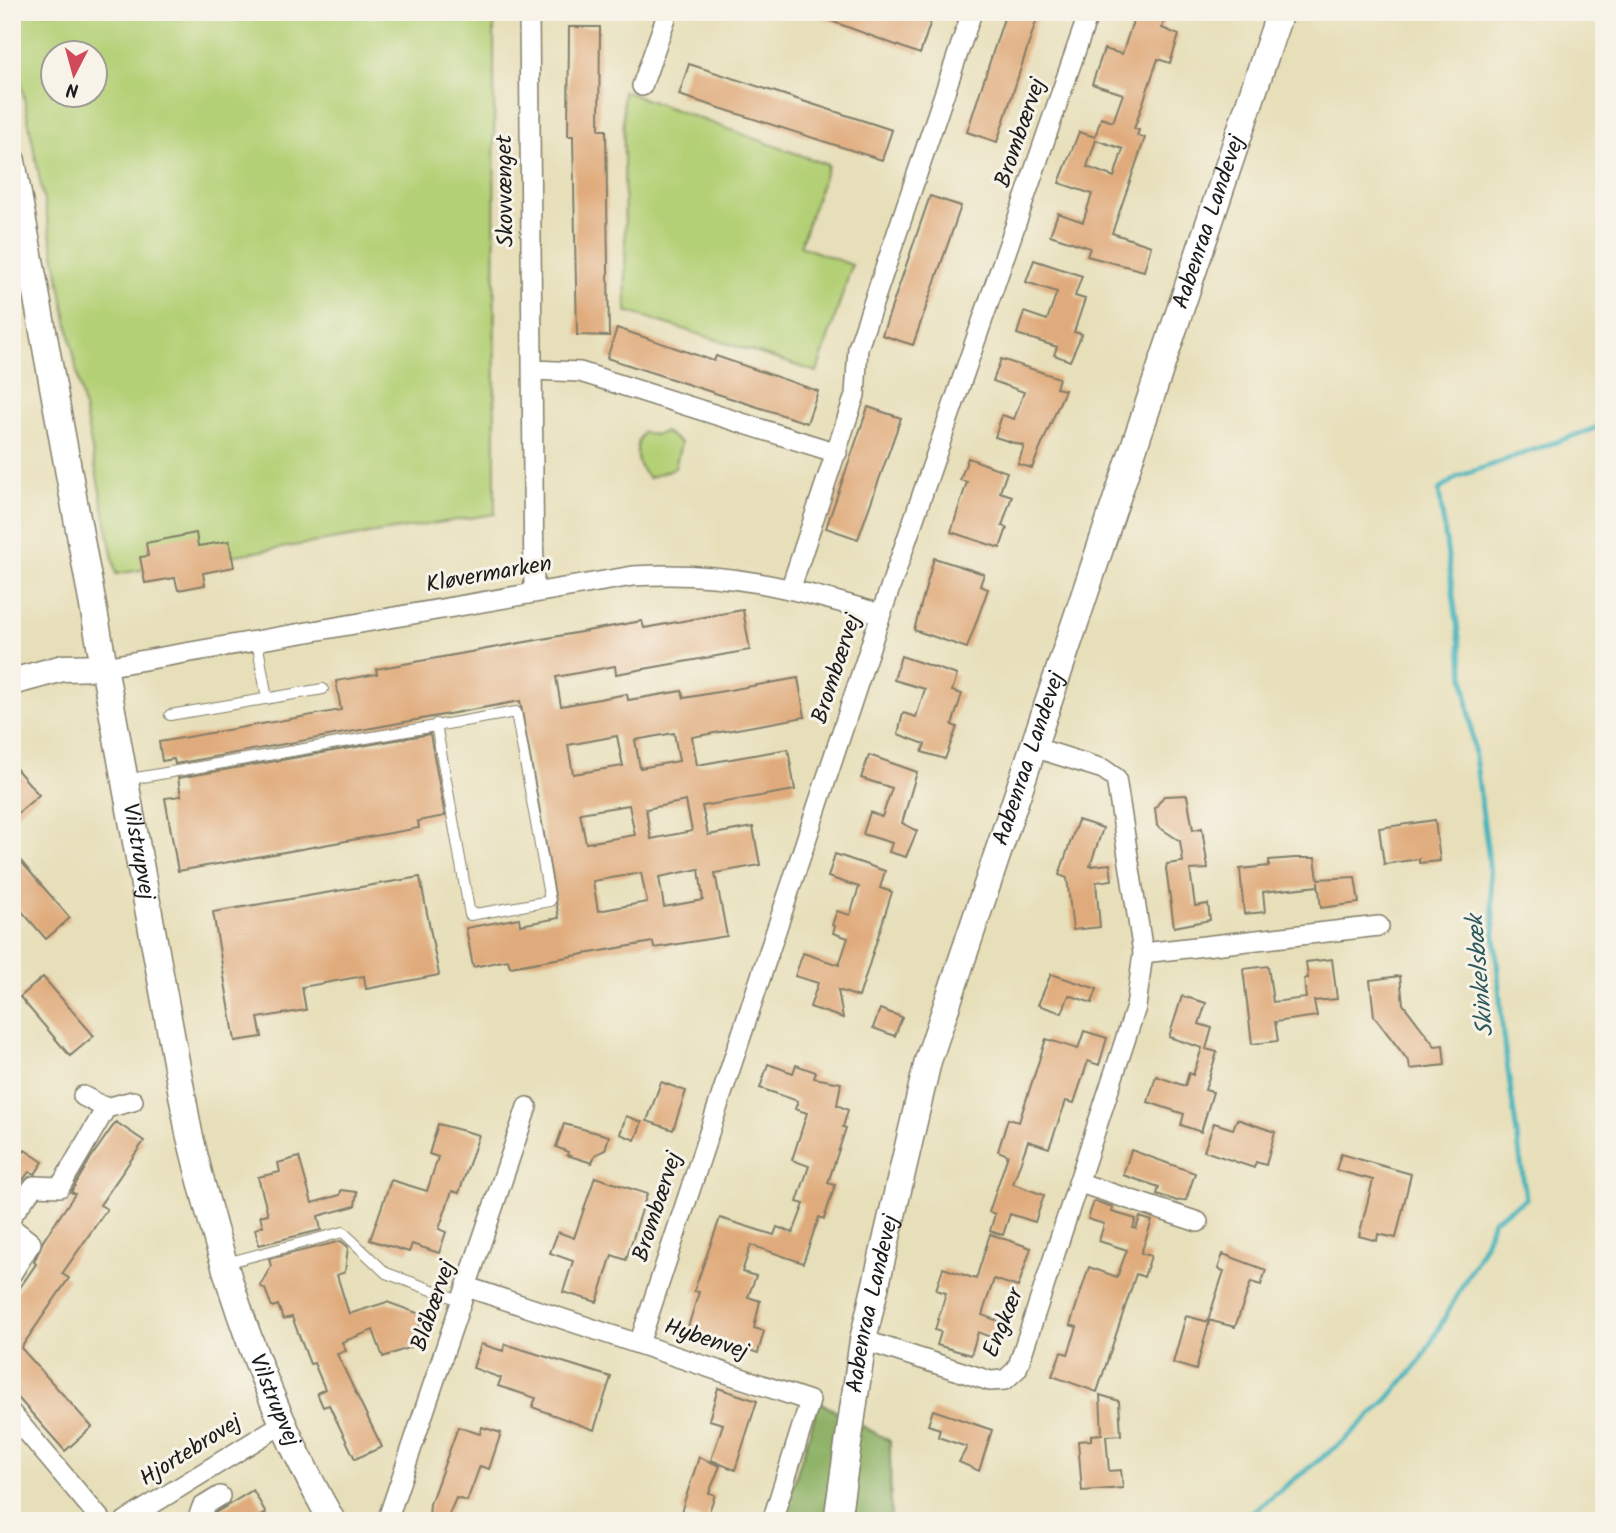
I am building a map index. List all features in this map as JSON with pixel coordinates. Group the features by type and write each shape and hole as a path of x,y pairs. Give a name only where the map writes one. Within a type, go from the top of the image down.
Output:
{"main road":[{"name":"Aabenraa Landevej","path":"837,1521 863,1340 928,1060 1280,12"},
{"name":"Vilstrupvej","path":"12,161 189,1133 222,1264 243,1331 282,1424 332,1521"},
{"path":"12,682 64,668 104,667"}],"street":[{"name":"Skovvænget","path":"529,12 534,591"},
{"path":"642,86 668,12"},
{"path":"791,587 855,395 858,348 972,12"},
{"name":"Brombærvej","path":"639,1344 881,614 1089,12"},
{"path":"532,370 580,372 836,453"},
{"name":"Kløvermarken","path":"104,667 633,576 679,573 726,576 791,587 881,614"},
{"name":"Engkær","path":"863,1340 990,1381 1006,1380 1017,1369 1136,1007 1143,953 1116,778 1103,769 1033,747"},
{"path":"1143,953 1379,926"},
{"path":"83,1096 106,1108 133,1101"},
{"name":"Blåbærvej","path":"387,1521 527,1107"},
{"path":"12,1215 34,1186 60,1187 106,1108"},
{"path":"1080,1183 1198,1222"},
{"path":"12,1228 32,1243 12,1273"},
{"name":"Hybenvej","path":"464,1294 639,1344 810,1401 772,1521"},
{"path":"12,1414 102,1521"},
{"name":"Hjortebrovej","path":"125,1521 282,1424"},
{"path":"197,1521 202,1507 220,1496"}],"lane":[{"path":"257,641 267,699"},
{"path":"170,715 323,689"},
{"path":"125,780 436,724 516,712 550,901 470,915 436,724"},
{"path":"222,1264 343,1231 386,1273 464,1294"}],"green space":[{"path":"12,12 494,12 495,514 116,574 12,36"},
{"path":"623,91 828,165 800,246 852,265 817,372 626,311"},
{"path":"643,432 654,435 665,432 681,443 675,468 649,478 644,473 637,456"},
{"path":"819,1402 890,1441 891,1521 782,1521"}],"building":[{"path":"807,12 905,12 931,21 920,54"},
{"path":"1006,12 1039,12 997,142 967,132"},
{"path":"1136,12 1167,12 1162,28 1179,35 1170,63 1158,59 1134,129 1139,130 1137,136 1145,138 1112,233 1151,246 1144,271 1087,256 1090,248 1050,235 1058,213 1083,222 1092,194 1059,183 1079,132 1095,137 1101,118 1113,122 1123,94 1092,84 1104,49 1122,54","holes":["1096,140 1123,149 1114,177 1087,167"]},
{"path":"569,27 600,27 599,130 606,130 609,336 577,335 573,136 568,136"},
{"path":"689,64 892,130 882,160 679,95"},
{"path":"930,196 961,206 913,345 882,335"},
{"path":"1034,260 1082,276 1075,296 1085,299 1074,332 1082,334 1070,361 1054,355 1057,347 1017,334 1024,312 1047,320 1057,292 1026,282"},
{"path":"617,328 714,361 716,356 818,391 807,423 607,358"},
{"path":"1001,359 1059,378 1056,388 1065,390 1032,468 1018,464 1024,446 995,437 1002,415 1014,419 1024,392 993,381"},
{"path":"868,407 901,418 858,539 826,528"},
{"path":"968,458 1007,472 1000,492 1012,496 1002,526 1007,528 1000,548 951,532 967,482 960,480"},
{"path":"196,533 198,546 229,541 234,567 203,573 205,585 178,590 175,578 145,583 140,557 148,556 146,543"},
{"path":"934,558 984,574 980,586 988,589 967,648 914,630"},
{"path":"743,610 750,650 616,674 615,666 556,677 561,706 627,694 628,700 682,691 684,698 798,678 805,717 692,737 697,765 788,749 795,790 702,806 708,835 753,827 760,865 715,873 727,936 654,948 653,942 510,967 508,960 473,967 466,928 519,918 520,925 559,918 520,701 175,764 174,759 162,761 159,742 341,710 336,681 377,674 376,669 642,621 644,628","holes":["674,733 679,761 640,768 635,740","617,736 623,766 573,774 568,745","686,801 692,831 651,839 646,809","629,805 635,835 586,843 580,813","699,869 703,900 664,907 659,877","641,873 647,902 598,911 593,881"]},
{"path":"901,656 957,675 952,691 962,694 952,725 957,727 945,759 922,752 925,744 898,734 903,713 916,717 925,689 894,680"},
{"path":"430,734 445,816 418,821 419,828 178,871 165,798 181,796 178,778"},
{"path":"869,755 917,772 902,823 917,831 906,857 889,852 892,843 863,834 870,812 882,817 892,788 861,778"},
{"path":"12,764 39,795 12,818"},
{"path":"1187,795 1193,830 1202,828 1208,869 1190,870 1195,906 1208,904 1210,920 1174,927 1166,868 1167,864 1183,862 1180,841 1157,826 1155,808 1164,796"},
{"path":"1078,820 1103,828 1090,866 1110,864 1112,880 1096,882 1100,927 1073,930 1067,878 1059,875"},
{"path":"1435,820 1440,861 1419,863 1419,859 1384,864 1379,828"},
{"path":"12,851 70,918 46,939 12,900"},
{"path":"835,854 885,871 880,888 892,892 859,997 838,990 843,1018 810,1007 818,983 795,976 803,953 839,965 848,938 833,933 835,926 832,925 837,911 850,915 859,887 828,877"},
{"path":"1315,858 1318,879 1355,877 1359,903 1321,908 1318,881 1318,886 1263,892 1265,912 1244,914 1240,869 1269,866 1269,860"},
{"path":"420,877 439,975 366,989 364,976 302,987 306,1010 258,1018 262,1037 235,1041 213,912"},
{"path":"1332,959 1337,999 1314,1001 1317,1016 1275,1022 1278,1041 1252,1044 1243,969 1268,966 1273,1002 1306,998 1306,962"},
{"path":"1051,974 1097,989 1092,1003 1069,995 1062,1013 1038,1005"},
{"path":"1400,976 1403,1004 1435,1046 1443,1045 1445,1065 1410,1069 1409,1062 1374,1016 1370,980"},
{"path":"43,977 94,1036 70,1056 20,997"},
{"path":"1182,996 1206,1003 1199,1024 1212,1028 1206,1049 1217,1052 1205,1090 1213,1092 1201,1132 1181,1125 1184,1114 1148,1102 1156,1076 1185,1086 1189,1073 1193,1075 1202,1048 1169,1037"},
{"path":"880,1009 902,1017 895,1036 873,1028"},
{"path":"1084,1031 1107,1038 1099,1065 1088,1061 1074,1103 1066,1101 1049,1148 1028,1141 1013,1184 1044,1195 1035,1222 1010,1214 1003,1235 990,1231 995,1214 989,1212 1008,1155 998,1151 1008,1119 1019,1122 1046,1039 1078,1049"},
{"path":"768,1064 793,1073 796,1065 816,1072 814,1078 841,1083 837,1105 848,1110 843,1127 846,1128 828,1183 835,1185 824,1219 819,1217 803,1263 751,1245 742,1272 756,1276 748,1297 760,1301 754,1328 764,1331 758,1353 687,1330 699,1292 694,1291 720,1218 774,1235 777,1227 793,1233 804,1204 797,1202 809,1166 792,1160 807,1113 795,1109 798,1101 760,1088"},
{"path":"661,1082 686,1091 673,1130 647,1121"},
{"path":"626,1116 642,1122 635,1140 620,1134"},
{"path":"1237,1119 1275,1132 1266,1165 1256,1162 1254,1168 1204,1151 1214,1123 1233,1129"},
{"path":"116,1122 144,1141 100,1205 107,1209 62,1274 69,1278 21,1348 92,1427 65,1451 12,1391 12,1299 36,1264 34,1262 43,1241 75,1194 71,1192 92,1156"},
{"path":"438,1124 479,1135 459,1193 452,1191 439,1229 446,1232 439,1253 412,1244 409,1252 370,1240 391,1180 427,1191 438,1157 429,1154"},
{"path":"564,1124 609,1136 605,1150 595,1155 592,1163 567,1155 568,1152 556,1147"},
{"path":"25,1150 43,1162 35,1174 29,1172 12,1194 12,1168"},
{"path":"1131,1150 1195,1173 1186,1200 1177,1201 1157,1194 1159,1187 1123,1175"},
{"path":"1341,1154 1411,1174 1396,1238 1378,1234 1377,1241 1359,1236 1373,1180 1336,1170"},
{"path":"299,1157 312,1203 340,1195 341,1190 357,1192 355,1206 318,1216 321,1230 259,1245 255,1229 263,1226 260,1216 268,1214 258,1177 280,1172 278,1163"},
{"path":"595,1177 647,1194 626,1260 612,1255 597,1302 563,1292 573,1261 550,1253 558,1232 574,1238"},
{"path":"1094,1201 1113,1207 1112,1212 1136,1219 1133,1228 1136,1229 1140,1217 1152,1221 1141,1253 1151,1256 1144,1277 1136,1274 1097,1392 1052,1376 1061,1352 1068,1354 1077,1327 1070,1325 1089,1267 1117,1277 1127,1250 1099,1241 1104,1224 1088,1219"},
{"path":"990,1234 1031,1248 1018,1287 994,1279 982,1315 1006,1324 1000,1341 978,1332 971,1355 937,1345 941,1332 935,1330 946,1293 936,1290 943,1268 976,1279"},
{"path":"341,1241 348,1247 345,1272 337,1275 349,1314 387,1302 423,1315 417,1332 422,1343 383,1357 373,1330 342,1342 346,1351 337,1354 382,1447 355,1459 329,1405 323,1407 317,1393 325,1389 314,1363 310,1364 292,1317 283,1319 278,1305 272,1307 265,1289 260,1286 271,1266 269,1259"},
{"path":"1223,1254 1266,1270 1261,1285 1251,1282 1235,1327 1208,1320 1224,1271 1218,1269"},
{"path":"1186,1316 1209,1322 1196,1370 1173,1363"},
{"path":"481,1344 503,1351 505,1344 611,1377 594,1430 532,1407 536,1398 498,1386 501,1378 473,1368"},
{"path":"718,1388 757,1401 735,1470 711,1460 723,1424 709,1420"},
{"path":"1100,1395 1119,1401 1121,1435 1106,1436 1109,1471 1121,1470 1123,1488 1082,1491 1078,1441 1091,1440 1091,1435 1102,1434"},
{"path":"933,1410 992,1430 979,1471 959,1462 967,1447 938,1437 940,1429 928,1425"},
{"path":"458,1427 480,1434 482,1427 501,1433 489,1469 480,1466 467,1501 456,1498 446,1521 440,1521 429,1517 430,1504"},
{"path":"699,1457 720,1466 709,1493 715,1495 706,1520 681,1512"},
{"path":"253,1490 266,1513 252,1521 210,1521 212,1515"}],"waterway":[{"name":"Skinkelsbæk","path":"1241,1521 1346,1439 1388,1399 1422,1359 1485,1244 1493,1220 1526,1199 1503,1035 1488,853 1439,490 1457,477 1604,425"}]}
